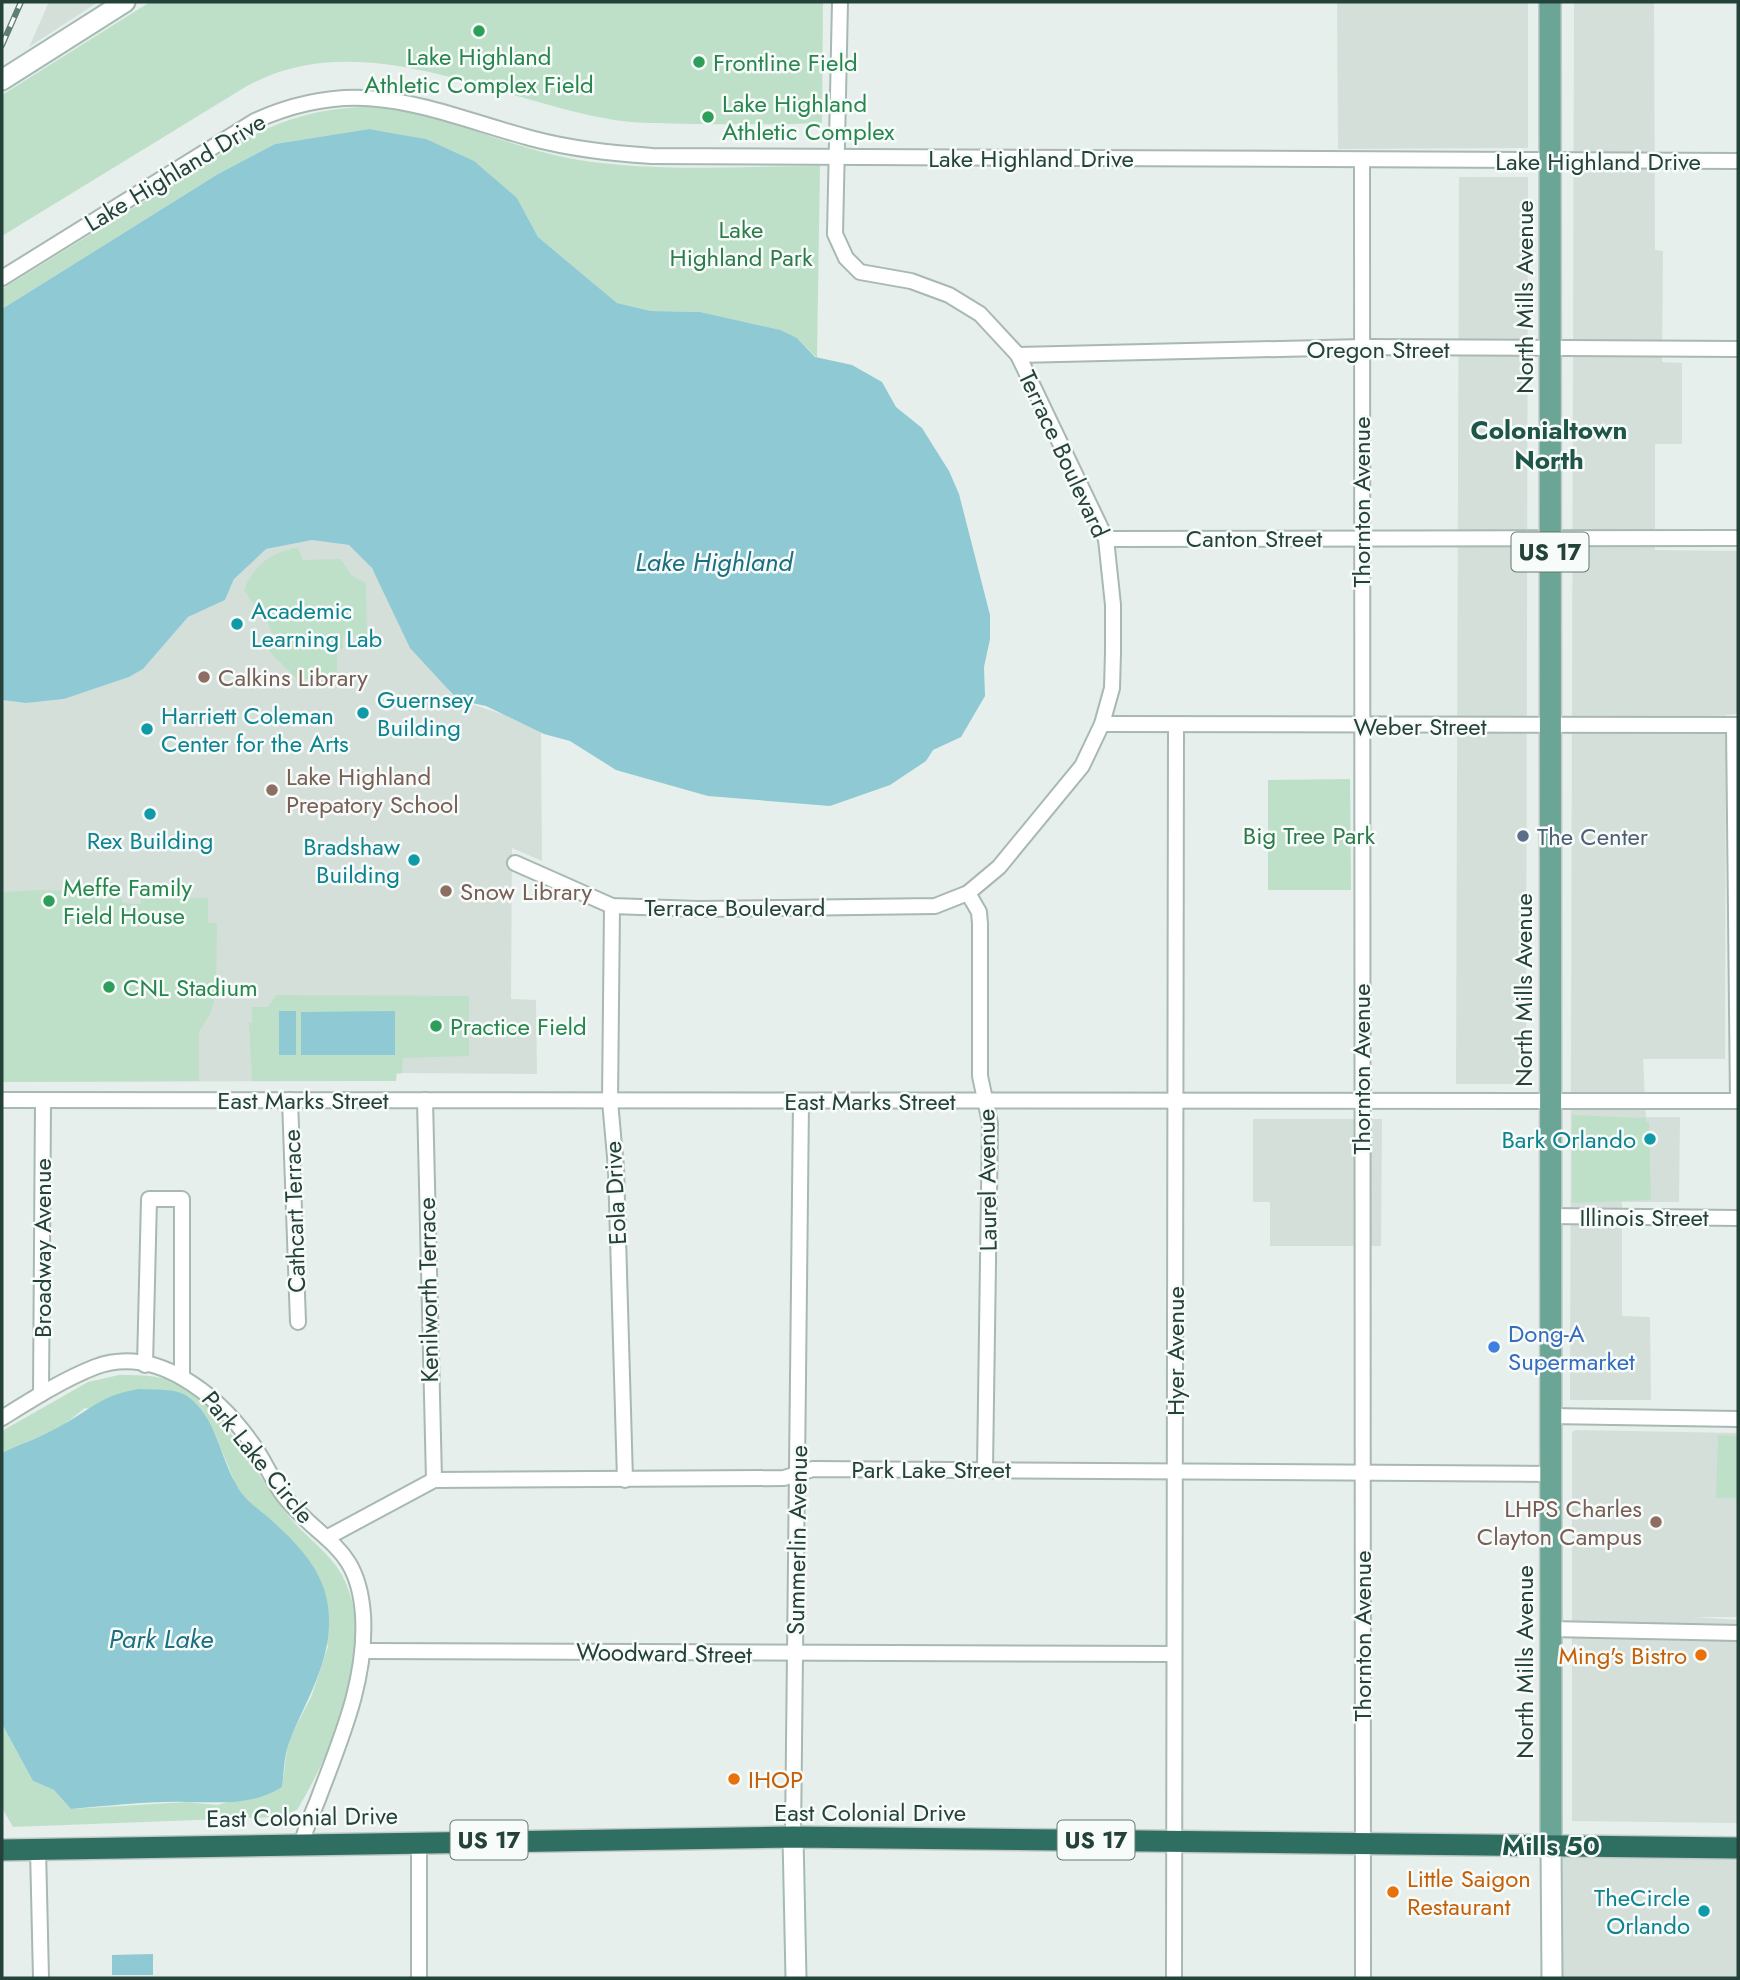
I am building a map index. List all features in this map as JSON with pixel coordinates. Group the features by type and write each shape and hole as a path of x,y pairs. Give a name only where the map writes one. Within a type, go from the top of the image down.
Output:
{"highway":[{"name":"East Colonial Drive","path":"2,1850 419,1841 793,1837 1738,1849"}],"main road":[{"name":"North Mills Avenue","path":"1550,2 1551,1847"}],"street":[{"path":"2,80 125,2"},
{"name":"Terrace Boulevard","path":"515,863 612,906 698,909 935,906 968,893 999,867 1082,766 1102,724 1112,688 1113,652 1113,605 1106,539 1018,355 980,314 949,295 911,281 860,272 846,258 835,234 840,2"},
{"name":"Lake Highland Drive","path":"2,278 255,121 276,111 319,101 365,97 416,103 528,138 603,153 1738,161"},
{"name":"Thornton Avenue","path":"1362,160 1360,537 1363,1978"},
{"name":"Oregon Street","path":"1018,355 1363,348 1738,349"},
{"name":"Canton Street","path":"1106,539 1738,538"},
{"name":"Weber Street","path":"1102,724 1736,725"},
{"name":"Hyer Avenue","path":"1174,1978 1172,1841 1176,1471 1176,724"},
{"path":"1736,725 1738,1101"},
{"name":"Laurel Avenue","path":"968,893 979,912 980,1076 990,1123 985,1469"},
{"name":"Eola Drive","path":"612,906 610,1101 616,1168 625,1480"},
{"name":"East Marks Street","path":"2,1100 1738,1101"},
{"name":"Cathcart Terrace","path":"290,1100 298,1322"},
{"name":"Kenilworth Terrace","path":"425,1100 434,1480"},
{"name":"Broadway Avenue","path":"41,1394 43,1101"},
{"name":"Summerlin Avenue","path":"796,1978 793,1837 801,1102"},
{"path":"145,1365 149,1199 181,1199 181,1377"},
{"name":"Illinois Street","path":"1550,1216 1738,1218"},
{"name":"Park Lake Circle","path":"2,1418 41,1394 97,1367 121,1363 145,1365 181,1377 199,1386 229,1415 252,1443 283,1494 306,1521 328,1537 349,1560 359,1582 363,1651 350,1716 309,1816 302,1843"},
{"path":"1550,1416 1738,1419"},
{"name":"Park Lake Street","path":"328,1537 434,1480 784,1478 813,1469 1550,1474"},
{"path":"1550,1629 1738,1633"},
{"name":"Woodward Street","path":"363,1651 796,1655 1174,1654"},
{"path":"419,1841 419,1978"},
{"name":"North Mills Avenue","path":"1551,1847 1552,1978"},
{"path":"38,1849 41,1978"}],"shaded area":[{"path":"49,2 98,2 29,47"},
{"path":"1337,2 1528,2 1528,148 1338,149"},
{"path":"1574,2 1654,2 1655,250 1663,251 1662,362 1682,363 1682,444 1655,444 1655,550 1737,551 1737,714 1726,715 1725,1059 1643,1059 1646,1117 1680,1117 1679,1202 1622,1202 1622,1316 1650,1317 1651,1400 1570,1400"},
{"path":"1459,177 1528,177 1526,1084 1456,1084"},
{"name":"Lake Highland Prepatory School","path":"312,540 349,545 365,558 451,694 458,700 518,719 541,732 542,861 512,848 511,999 536,1000 537,1074 397,1073 396,1081 2,1082 2,700 26,703 64,699 129,677 143,669 188,617 225,600 234,579 265,549"},
{"path":"1253,1119 1382,1119 1381,1246 1270,1246 1270,1202 1253,1202"},
{"path":"1572,1432 1738,1433 1738,1617 1694,1617 1738,1620 1738,1823 1572,1821"},
{"path":"1551,1846 1738,1848 1738,1978 1552,1978"}],"green space":[{"name":"Lake Highland Athletic Complex","path":"150,2 823,2 822,123 694,124 614,120 430,72 383,64 337,62 291,69 247,86 2,236 2,95"},
{"name":"Lake Highland Park","path":"361,107 388,109 442,120 546,153 604,163 665,167 820,166 817,358 797,338 700,312 651,311 617,303 538,237 517,198 426,139 369,129 275,144 218,174 2,309 2,289 242,141 299,117 329,110"},
{"path":"298,548 303,560 341,559 351,575 366,583 367,637 355,638 352,633 343,637 343,649 337,649 337,677 331,677 331,681 297,679 269,651 284,636 272,633 262,609 251,601 244,590 252,574 265,561 281,552"},
{"name":"Big Tree Park","path":"1350,779 1351,890 1268,890 1268,780"},
{"name":"CNL Stadium","path":"2,892 117,892 123,903 141,904 141,898 208,898 208,923 217,923 216,992 211,1012 199,1032 199,1081 2,1082"},
{"path":"276,995 469,996 469,1056 403,1058 402,1073 396,1074 396,1081 252,1081 249,1023 252,1023 252,1007 268,1007"},
{"path":"1572,1115 1646,1118 1646,1122 1649,1122 1651,1200 1572,1203"},
{"path":"119,1375 167,1379 199,1398 229,1430 278,1503 331,1559 346,1583 354,1610 356,1636 350,1688 333,1740 297,1810 277,1817 13,1827 2,1808 2,1724 33,1781 54,1790 71,1809 187,1802 217,1805 282,1787 288,1742 312,1695 328,1646 278,1530 247,1502 235,1483 215,1434 85,1408 61,1427 2,1453 2,1431 88,1382"},
{"path":"1718,1435 1738,1436 1738,1498 1716,1498"}],"water":[{"name":"Lake Highland","path":"369,129 426,139 474,161 517,198 538,237 617,303 651,311 700,312 780,330 797,338 815,357 852,365 882,382 896,407 922,428 949,471 959,494 990,615 990,639 984,667 985,696 961,737 933,750 926,761 890,785 830,806 708,796 616,770 570,741 544,734 486,706 458,700 410,648 372,568 349,545 312,540 266,549 234,579 225,600 188,617 143,669 129,677 64,699 26,703 2,700 2,309 218,174 275,144"},
{"path":"279,1011 296,1011 296,1055 279,1055"},
{"path":"395,1011 395,1055 301,1055 301,1012"},
{"name":"Park Lake","path":"140,1389 182,1393 197,1404 211,1426 239,1490 291,1539 311,1562 328,1603 326,1651 288,1745 282,1787 259,1797 236,1802 158,1802 71,1809 54,1790 33,1781 2,1724 2,1453 50,1432 105,1399"},
{"path":"153,1954 153,1975 112,1975 112,1955"}],"railway":[{"path":"2,45 21,2"}],"place":[{"name":"Lake Highland Athletic Complex Field","path":"479,31"},
{"name":"Frontline Field","path":"699,62"},
{"name":"Lake Highland Athletic Complex","path":"708,117"},
{"name":"Academic Learning Lab","path":"237,624"},
{"name":"Calkins Library","path":"204,677"},
{"name":"Guernsey Building","path":"363,713"},
{"name":"Harriett Coleman Center for the Arts","path":"147,729"},
{"name":"Lake Highland Prepatory School","path":"272,790"},
{"name":"Rex Building","path":"150,814"},
{"name":"The Center","path":"1523,836"},
{"name":"Bradshaw Building","path":"414,860"},
{"name":"Snow Library","path":"446,891"},
{"name":"Meffe Family Field House","path":"49,901"},
{"name":"CNL Stadium","path":"109,987"},
{"name":"Practice Field","path":"436,1026"},
{"name":"Bark Orlando","path":"1650,1139"},
{"name":"Dong-A Supermarket","path":"1494,1347"},
{"name":"LHPS Charles Clayton Campus","path":"1656,1522"},
{"name":"Ming's Bistro","path":"1701,1655"},
{"name":"IHOP","path":"734,1779"},
{"name":"Little Saigon Restaurant","path":"1393,1892"},
{"name":"TheCircle Orlando","path":"1704,1911"}],"district":[{"name":"Colonialtown North","path":"1549,445"},
{"name":"Mills 50","path":"1551,1846"}]}
